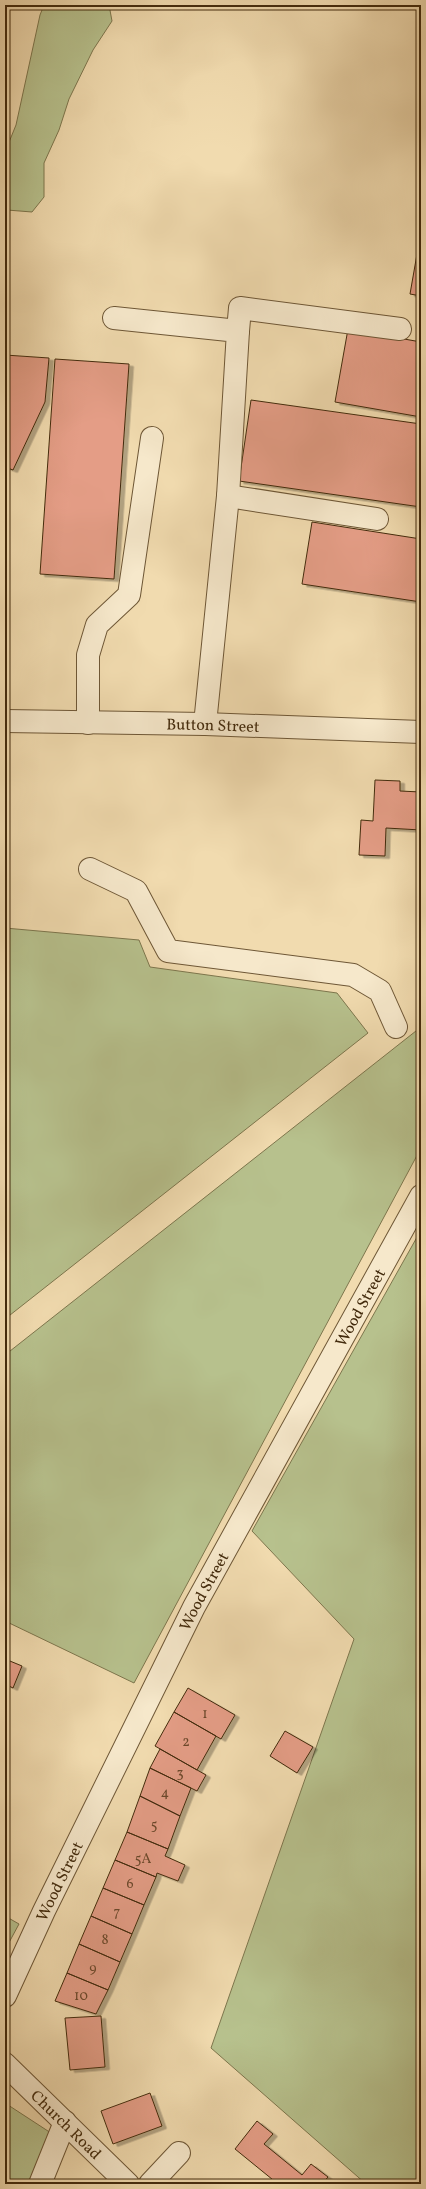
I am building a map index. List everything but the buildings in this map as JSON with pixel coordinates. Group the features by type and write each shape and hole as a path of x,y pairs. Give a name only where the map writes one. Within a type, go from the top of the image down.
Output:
{"street":[{"path":"205,724 228,496 240,308 400,329"},
{"path":"114,318 238,331"},
{"path":"88,723 88,655 97,625 129,595 152,438"},
{"path":"228,496 377,519"},
{"name":"Button Street","path":"5,721 205,724 421,732"},
{"path":"90,869 136,891 168,951 353,975 380,991 396,1027"},
{"name":"Wood Street","path":"5,1996 40,1918 194,1607 421,1196"},
{"name":"Church Road","path":"5,2064 128,2184"},
{"path":"40,2184 65,2122"},
{"path":"150,2184 179,2154"}],"green space":[{"path":"44,5 109,5 112,21 93,50 69,99 59,130 44,163 44,197 32,212 7,210 5,209 5,152 16,125 40,15"},
{"path":"5,928 139,940 150,967 337,993 368,1033 5,1319"},
{"path":"421,1027 421,1148 134,1683 5,1621 5,1355"},
{"path":"421,1230 421,2184 366,2184 211,2048 354,1639 252,1531"},
{"path":"5,1916 19,1924 5,1950"},
{"path":"5,2103 51,2133 32,2184 5,2184"}]}
